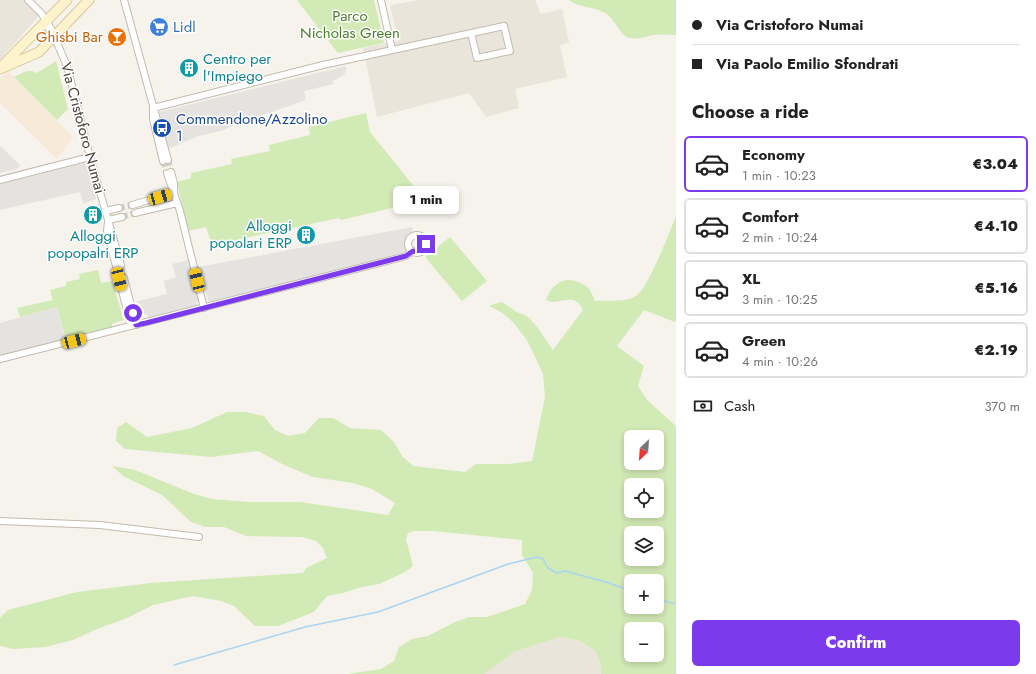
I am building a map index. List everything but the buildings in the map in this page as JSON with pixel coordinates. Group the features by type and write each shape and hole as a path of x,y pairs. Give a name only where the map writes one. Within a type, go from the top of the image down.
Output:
{"main road":[{"path":"0,69 67,0"},
{"path":"0,69 35,55 89,0"}],"street":[{"path":"28,0 42,14 54,36"},
{"path":"124,0 153,108 156,113 166,161"},
{"path":"381,0 392,50"},
{"path":"153,108 323,65 392,50 471,33 504,26 510,51 477,58 471,33"},
{"name":"Via Cristoforo Numai","path":"54,36 67,66 90,157 111,227 118,265"},
{"path":"0,180 90,157"},
{"path":"169,173 204,308"},
{"path":"132,205 174,193"},
{"path":"135,213 177,203"},
{"path":"105,211 119,208"},
{"path":"108,220 122,217"},
{"path":"0,359 406,256 413,251"},
{"path":"122,279 133,326"},
{"path":"0,521 100,525 198,537"}],"shaded area":[{"path":"0,0 23,0 39,16 0,60"},
{"path":"420,0 535,0 541,14 562,9 569,42 560,46 567,77 515,89 519,108 486,117 469,93 377,117 363,48 398,41 390,5"},
{"path":"346,66 344,75 333,81 333,84 304,91 306,100 242,122 221,131 198,136 168,149 159,112"},
{"path":"8,71 73,137 57,159 0,103 0,80"},
{"path":"0,145 20,165 17,169 0,173"},
{"path":"87,162 96,199 83,204 80,192 0,210 0,184"},
{"path":"412,227 413,233 409,237 405,252 209,303 198,267"},
{"path":"189,260 199,301 196,302 197,305 148,317 147,314 137,316 134,302 167,294 164,281 176,277 172,264"},
{"path":"57,307 65,338 0,355 0,323"},
{"path":"560,637 581,641 595,651 600,662 601,674 483,674 516,651"}],"green space":[{"name":"Parco Nicholas Green","path":"297,0 374,0 384,43 338,53"},
{"path":"569,0 676,0 676,35 657,35 633,39 629,38 622,33 611,18 605,13 597,9 573,3"},
{"path":"56,61 68,109 57,120 14,77 28,71 37,73"},
{"path":"366,113 370,132 425,200 341,220 339,218 212,245 206,227 188,231 177,182 191,178 191,173 232,164 231,159 270,151 269,145 310,135 309,127"},
{"path":"676,216 676,321 675,322 644,310 617,346 644,366 638,386 647,400 676,426 676,674 601,674 600,662 595,651 581,641 560,637 516,651 484,674 347,674 381,669 394,661 399,647 412,639 428,636 455,622 469,617 487,617 525,604 532,590 533,573 522,555 522,540 433,531 414,531 408,533 406,539 413,566 405,572 379,584 327,596 314,612 278,626 255,626 234,606 221,601 193,596 153,605 125,619 97,629 73,640 46,647 13,649 0,646 0,618 8,610 77,592 151,583 303,573 306,568 327,558 323,548 316,541 302,537 246,536 224,527 205,527 191,522 162,495 123,476 112,466 135,470 194,494 212,499 249,502 300,502 388,515 395,503 372,489 353,483 313,477 284,465 258,451 211,457 125,449 116,441 117,428 126,422 147,437 192,428 227,412 245,412 264,416 275,430 288,436 305,433 319,418 333,418 350,428 381,430 394,442 402,456 413,466 465,472 476,464 507,464 532,461 545,397 543,374 528,342 514,323 501,312 489,306 502,302 517,312 527,316 537,327 553,350 583,310 575,301 566,300 551,302 546,300 553,288 563,281 568,280 581,283 588,288 595,301 617,301 633,298 642,290 659,258"},
{"path":"450,237 487,281 462,301 425,257"},
{"path":"98,270 101,283 112,281 124,320 112,324 113,328 66,340 57,307 20,317 17,308 53,300 50,290 66,286 66,282 80,279 79,274"}],"waterway":[{"path":"174,665 305,627 378,612 508,564 537,557 543,559 548,568 557,573 565,571 624,588"},
{"path":"664,601 676,604"}],"tunnel":[{"path":"168,160 171,172"},
{"path":"163,161 167,173"},
{"path":"119,208 132,205"},
{"path":"122,217 135,213"},
{"path":"121,265 124,278"},
{"path":"116,266 119,279"}],"place":[{"name":"Lidl","path":"159,27"},
{"name":"Ghisbi Bar","path":"117,37"},
{"name":"Centro per l'Impiego","path":"189,68"},
{"name":"Commendone/Azzolino 1","path":"162,128"},
{"name":"Alloggi popopalri ERP","path":"93,215"},
{"name":"Alloggi popolari ERP","path":"306,235"}],"route":[{"path":"133,313 136,325 146,323 406,256 413,251 418,252 424,250 426,244"}]}
